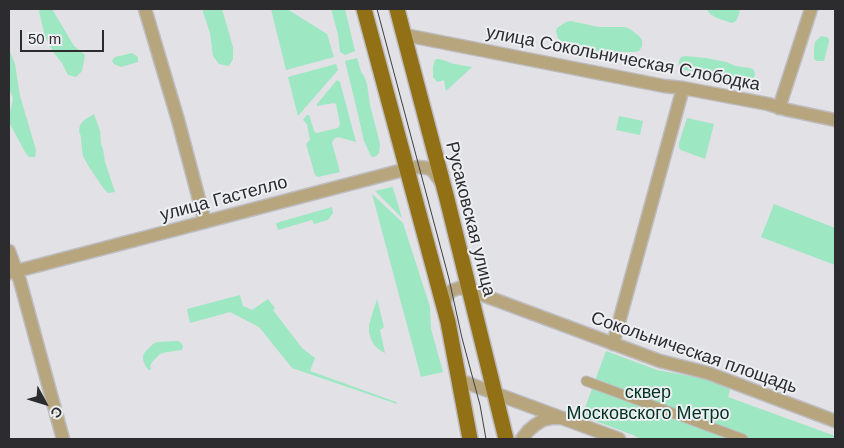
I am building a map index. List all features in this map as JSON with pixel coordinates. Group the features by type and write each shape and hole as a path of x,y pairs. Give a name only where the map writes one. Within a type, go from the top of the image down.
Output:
{"main road":[{"path":"364,9 448,322 470,439"},
{"name":"Русаковская улица","path":"397,9 506,439"}],"street":[{"path":"145,9 178,120 204,222"},
{"path":"779,108 811,9"},
{"name":"улица Сокольническая Слободка","path":"404,35 664,86 768,104 835,120"},
{"path":"613,344 683,88"},
{"name":"улица Гастелло","path":"12,272 407,169 428,168 433,171 442,184"},
{"path":"9,251 12,272 20,281 63,439"},
{"path":"444,306 446,297 451,291 459,288 469,290"},
{"name":"Сокольническая площадь","path":"469,290 660,361 708,373 835,421"},
{"path":"459,380 619,439"},
{"path":"586,381 743,439"},
{"path":"522,439 535,424 552,418 562,418"}],"green space":[{"path":"42,9 52,9 74,46 85,55 82,71 76,77 68,75 45,37 39,11"},
{"path":"202,9 222,9 233,47 233,59 229,66 219,64 213,56 210,33"},
{"path":"271,9 287,9 327,34 334,57 286,70"},
{"path":"331,9 345,9 355,51 345,55 340,52 338,34"},
{"path":"707,9 740,9 736,21 732,23 717,18 710,14"},
{"path":"571,21 598,27 625,27 639,36 642,40 642,46 639,51 634,52 600,52 572,46 562,42 556,32 557,28"},
{"path":"821,36 826,37 829,41 824,61 817,61 814,59 814,48 815,42"},
{"path":"9,49 15,64 20,96 36,150 35,157 29,157 25,152 10,124 9,117 13,99 9,90"},
{"path":"132,53 138,57 138,62 121,67 112,61 115,57"},
{"path":"681,57 706,58 750,68 754,70 755,75 753,80 728,79 708,73 682,70 679,66 679,61"},
{"path":"357,58 367,84 370,105 380,144 379,153 373,157 364,141 345,61"},
{"path":"437,59 472,67 446,91 444,80 437,82 433,77 433,67"},
{"path":"336,64 338,70 298,116 288,77"},
{"path":"337,80 340,82 356,142 338,137 334,139 332,143 340,172 318,177 315,175 306,144 310,140 307,124 303,120 309,115 316,133 338,128 340,124 336,104 317,106"},
{"path":"94,114 100,131 105,162 115,192 108,193 104,189 83,156 79,131 80,125"},
{"path":"619,116 643,121 640,135 616,130"},
{"path":"687,118 714,124 705,159 679,148"},
{"path":"393,188 402,218 375,191"},
{"path":"372,194 403,223 430,307 431,329 443,372 421,377"},
{"path":"774,204 835,228 835,265 761,237"},
{"path":"332,207 333,213 328,220 314,224 312,220 278,230 276,223"},
{"path":"240,295 243,306 252,310 268,299 275,308 273,310 302,348 315,358 310,371 396,402 397,404 292,368 259,327 230,312 190,323 187,309"},
{"path":"377,299 384,327 380,330 385,353 375,346 369,332 369,325"},
{"path":"178,341 183,346 182,350 160,354 152,362 151,370 146,367 143,356 153,344 157,342"},
{"name":"сквер Московского Метро","path":"606,351 657,370 705,379 729,388 728,397 835,436 835,439 640,439 582,416"}],"tram line":[{"path":"377,9 449,279 480,405 486,439"}]}
